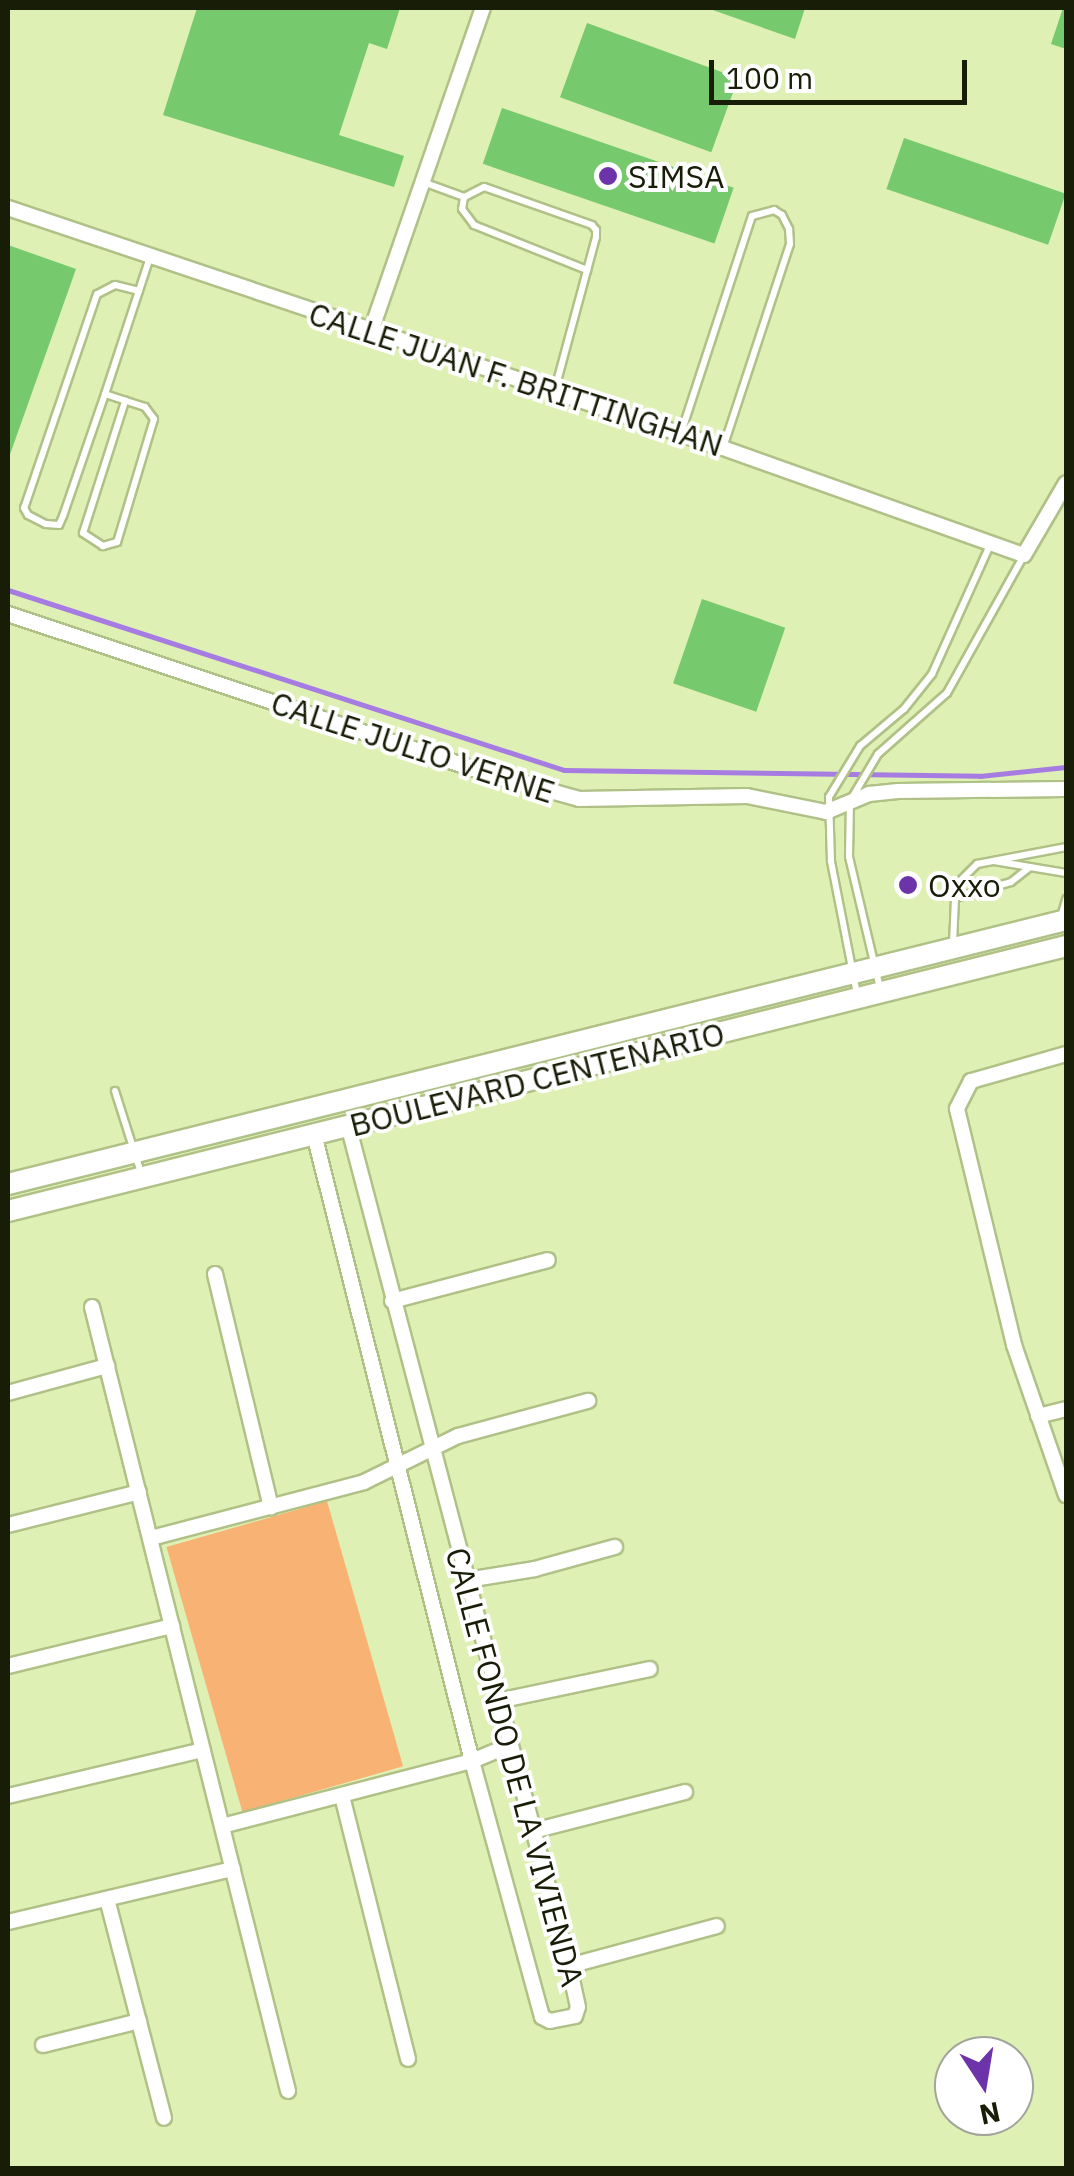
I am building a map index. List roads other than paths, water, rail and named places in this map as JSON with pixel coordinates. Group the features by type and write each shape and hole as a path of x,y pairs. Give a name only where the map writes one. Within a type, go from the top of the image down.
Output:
{"main road":[{"name":"BOULEVARD CENTENARIO","path":"8,1184 1063,921"},
{"name":"BOULEVARD CENTENARIO","path":"8,1212 1066,946"},
{"path":"513,1057 520,1084"},
{"path":"314,1134 328,1117 420,1092 434,1077"}],"street":[{"path":"371,331 483,8"},
{"name":"CALLE JUAN F. BRITTINGHAN","path":"8,208 724,448 1024,555"},
{"path":"1024,555 1066,484"},
{"name":"CALLE JULIO VERNE","path":"8,614 551,792 611,800 747,796 826,812"},
{"path":"826,812 850,801 898,791 1066,789"},
{"path":"1066,1054 970,1081 958,1108 991,1256 1038,1416 1066,1495"},
{"name":"CALLE FONDO DE LA VIVIENDA","path":"314,1134 472,1761 546,2020 577,2012 569,1966 348,1125"},
{"path":"392,1302 548,1260"},
{"path":"215,1274 271,1507"},
{"path":"92,1308 288,2091"},
{"path":"8,1393 107,1366"},
{"path":"151,1538 364,1482 471,1432 588,1401"},
{"path":"1038,1416 1066,1409"},
{"path":"8,1526 139,1492"},
{"path":"467,1580 535,1569 615,1547"},
{"path":"8,1666 172,1626"},
{"path":"498,1701 650,1668"},
{"path":"222,1826 472,1761 510,1745"},
{"path":"8,1796 204,1750"},
{"path":"533,1831 684,1792"},
{"path":"342,1796 408,2058"},
{"path":"8,1922 233,1869"},
{"path":"106,1899 164,2118"},
{"path":"569,1966 717,1926"},
{"path":"42,2045 139,2021"}],"lane":[{"path":"422,182 464,197 484,187 592,225 596,237 554,392"},
{"path":"464,197 462,210 474,225 587,270"},
{"path":"680,434 752,216 774,210 790,229 790,244 724,448"},
{"path":"138,291 116,285 97,294 26,500 28,515 59,525 150,256"},
{"path":"105,394 145,407 154,419 117,542 103,546 83,533 124,401"},
{"path":"858,1000 826,812 833,787 849,759 904,709 932,674 991,543"},
{"path":"881,994 849,857 850,801 878,754 947,693 1024,555"},
{"path":"953,949 955,898 960,881 977,864 1066,847"},
{"path":"988,860 1066,873"},
{"path":"955,898 1012,882 1030,867"},
{"path":"1063,921 1066,899"},
{"path":"115,1091 142,1177"}],"waterway":[{"path":"8,590 564,770 980,776 1066,767"}],"place":[{"name":"SIMSA","path":"608,176"},
{"name":"Oxxo","path":"908,885"}]}
